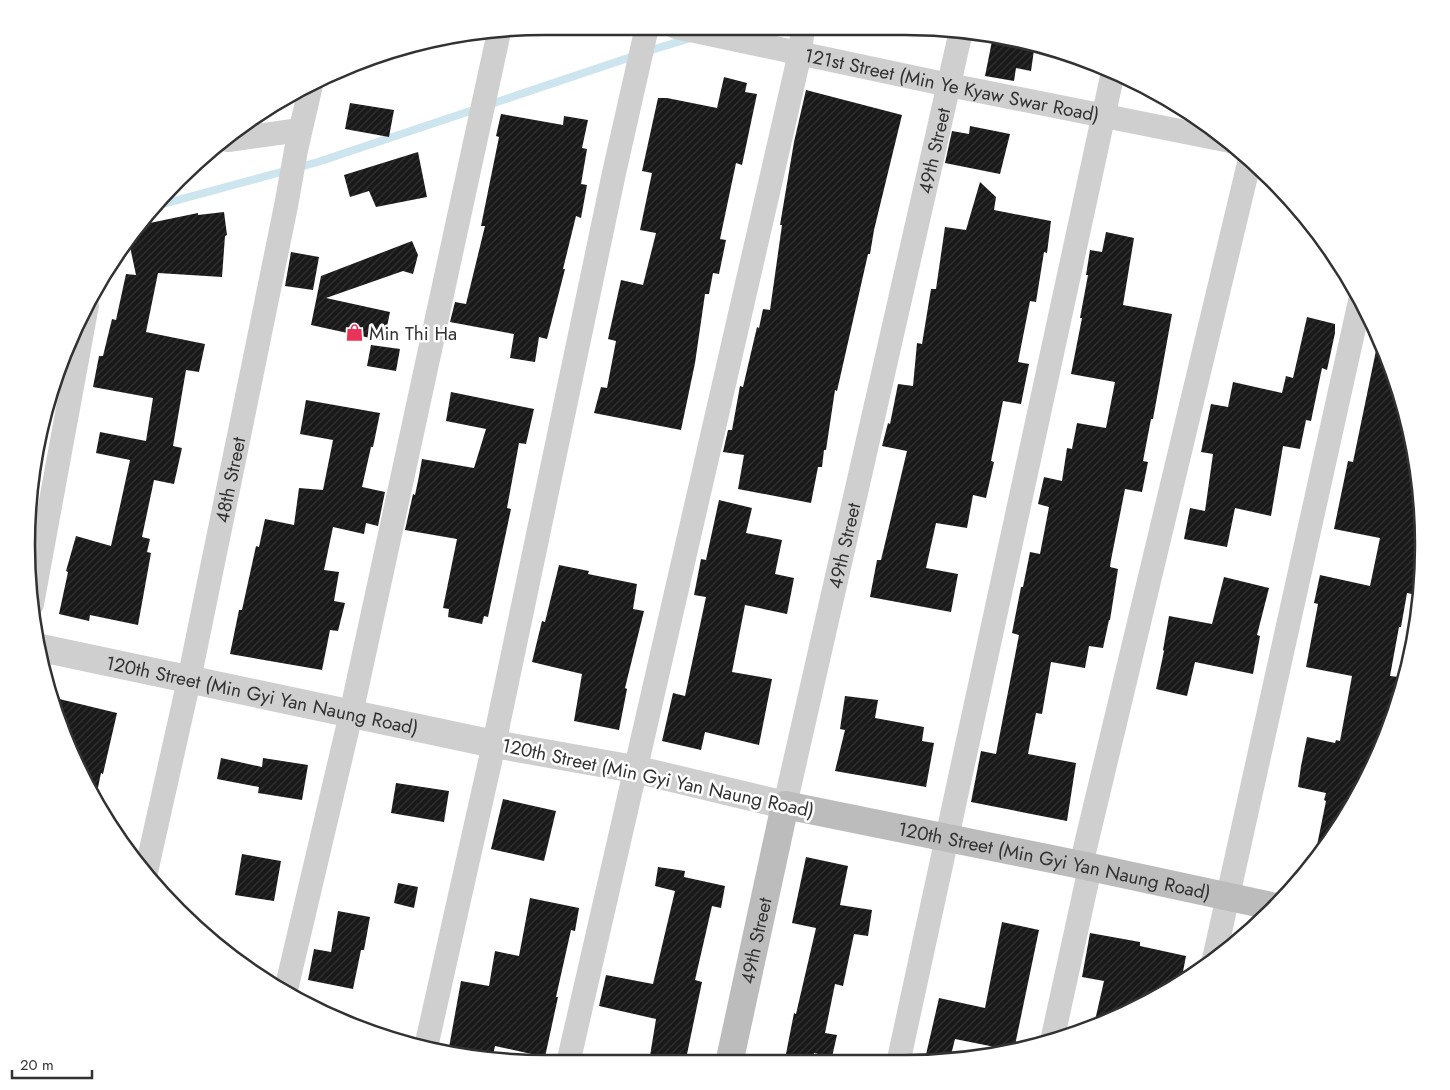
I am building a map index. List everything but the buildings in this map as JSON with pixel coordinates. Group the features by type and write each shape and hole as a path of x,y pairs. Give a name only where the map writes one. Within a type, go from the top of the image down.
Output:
{"main road":[{"name":"120th Street (Min Gyi Yan Naung Road)","path":"786,805 1267,905"},
{"name":"49th Street","path":"731,1055 786,805"}],"street":[{"name":"121st Street (Min Ye Kyaw Swar Road)","path":"714,35 949,86 1211,137"},
{"path":"570,1055 800,53 802,35"},
{"path":"287,985 352,714 497,37"},
{"name":"49th Street","path":"786,805 959,38"},
{"path":"427,1041 494,744 614,172 644,42"},
{"path":"900,1055 1111,79"},
{"name":"48th Street","path":"148,864 189,680 309,93"},
{"path":"235,140 298,140"},
{"path":"1054,1033 1085,867 1248,168"},
{"path":"1216,949 1358,311"},
{"path":"36,581 82,333"},
{"name":"120th Street (Min Gyi Yan Naung Road)","path":"46,649 494,744 634,770 786,805"}],"waterway":[{"path":"167,203 318,162 691,38"}],"place":[{"name":"Min Thi Ha","path":"355,333"}]}
